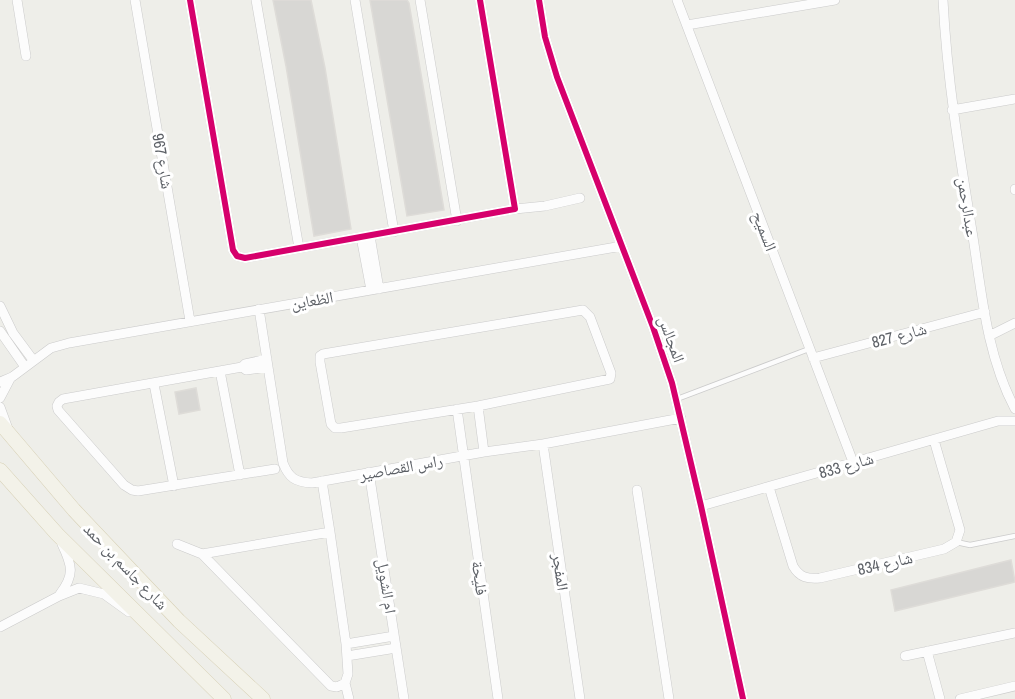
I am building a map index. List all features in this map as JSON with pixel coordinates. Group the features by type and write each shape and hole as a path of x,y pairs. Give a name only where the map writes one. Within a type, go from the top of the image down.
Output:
{"main road":[{"name":"شارع جاسم بن حمد","path":"0,423 74,510 171,613 263,699"},
{"name":"شارع جاسم بن حمد","path":"0,470 57,534 224,699"}],"street":[{"path":"17,0 26,56"},
{"name":"شارع 967","path":"135,0 190,321"},
{"path":"190,0 237,256 245,258 580,198"},
{"path":"256,0 299,248"},
{"path":"355,0 394,232"},
{"path":"420,0 457,221"},
{"path":"480,0 515,209"},
{"name":"المجالس","path":"538,0 550,54 653,327 677,399 743,699"},
{"name":"السميح","path":"677,0 854,462"},
{"path":"687,25 836,0"},
{"name":"عبدالرحمن","path":"943,0 952,110 989,336 994,361 1013,406"},
{"path":"952,110 1015,99"},
{"path":"366,237 375,290"},
{"name":"الظعاين","path":"0,382 12,377 51,348 69,343 622,246"},
{"name":"راس القصاصير","path":"259,309 284,463 288,475 301,482 312,483 681,418"},
{"path":"1,310 13,333 33,360"},
{"path":"579,310 588,314 611,373 610,379 457,409 336,428 331,424 320,356 326,352 579,310"},
{"name":"شارع 827","path":"812,353 985,312"},
{"path":"989,336 1015,323"},
{"path":"0,331 25,367"},
{"path":"268,363 245,364 242,368 63,399 57,406 58,410 127,487 138,491 275,469"},
{"path":"220,372 240,475"},
{"name":"الظعاين","path":"0,398 1,392 12,377"},
{"path":"154,384 174,486"},
{"path":"478,406 484,453"},
{"name":"شارع 833","path":"990,423 1013,406"},
{"path":"0,407 11,437"},
{"name":"فليحة","path":"457,409 466,486 498,699"},
{"name":"شارع 833","path":"701,506 990,423 1015,421"},
{"path":"934,440 959,525 959,536 956,542"},
{"name":"المفجر","path":"543,444 580,699"},
{"name":"ام الشويل","path":"369,472 404,699"},
{"path":"322,481 346,644 348,674 345,683 349,699"},
{"name":"شارع 834","path":"769,487 793,567 803,577 820,578 843,573 944,549 956,542"},
{"path":"637,490 669,699"},
{"path":"202,554 330,532"},
{"path":"57,534 71,568 69,583 59,596"},
{"path":"177,544 202,554 331,686 338,687 345,683"},
{"path":"0,627 79,588 104,594 149,627"},
{"path":"905,656 1015,633"},
{"path":"346,644 394,636"},
{"path":"346,656 396,648"},
{"path":"927,651 940,699"},
{"path":"960,699 992,695 1015,686"},
{"path":"1005,688 1008,699"}],"lane":[{"path":"677,399 812,353"},
{"path":"956,542 969,545 1015,536"}],"building":[{"path":"273,0 311,0 325,68 351,229 314,236"},
{"path":"370,0 407,0 409,3 444,210 407,216"},
{"path":"196,388 200,410 179,414 175,392"},
{"path":"1011,560 1015,582 895,611 891,590"}],"cycle path":[{"path":"190,0 233,250 237,256 245,258 515,209 480,0"},
{"path":"539,0 545,37 557,77 653,327 672,383 743,699"}]}
